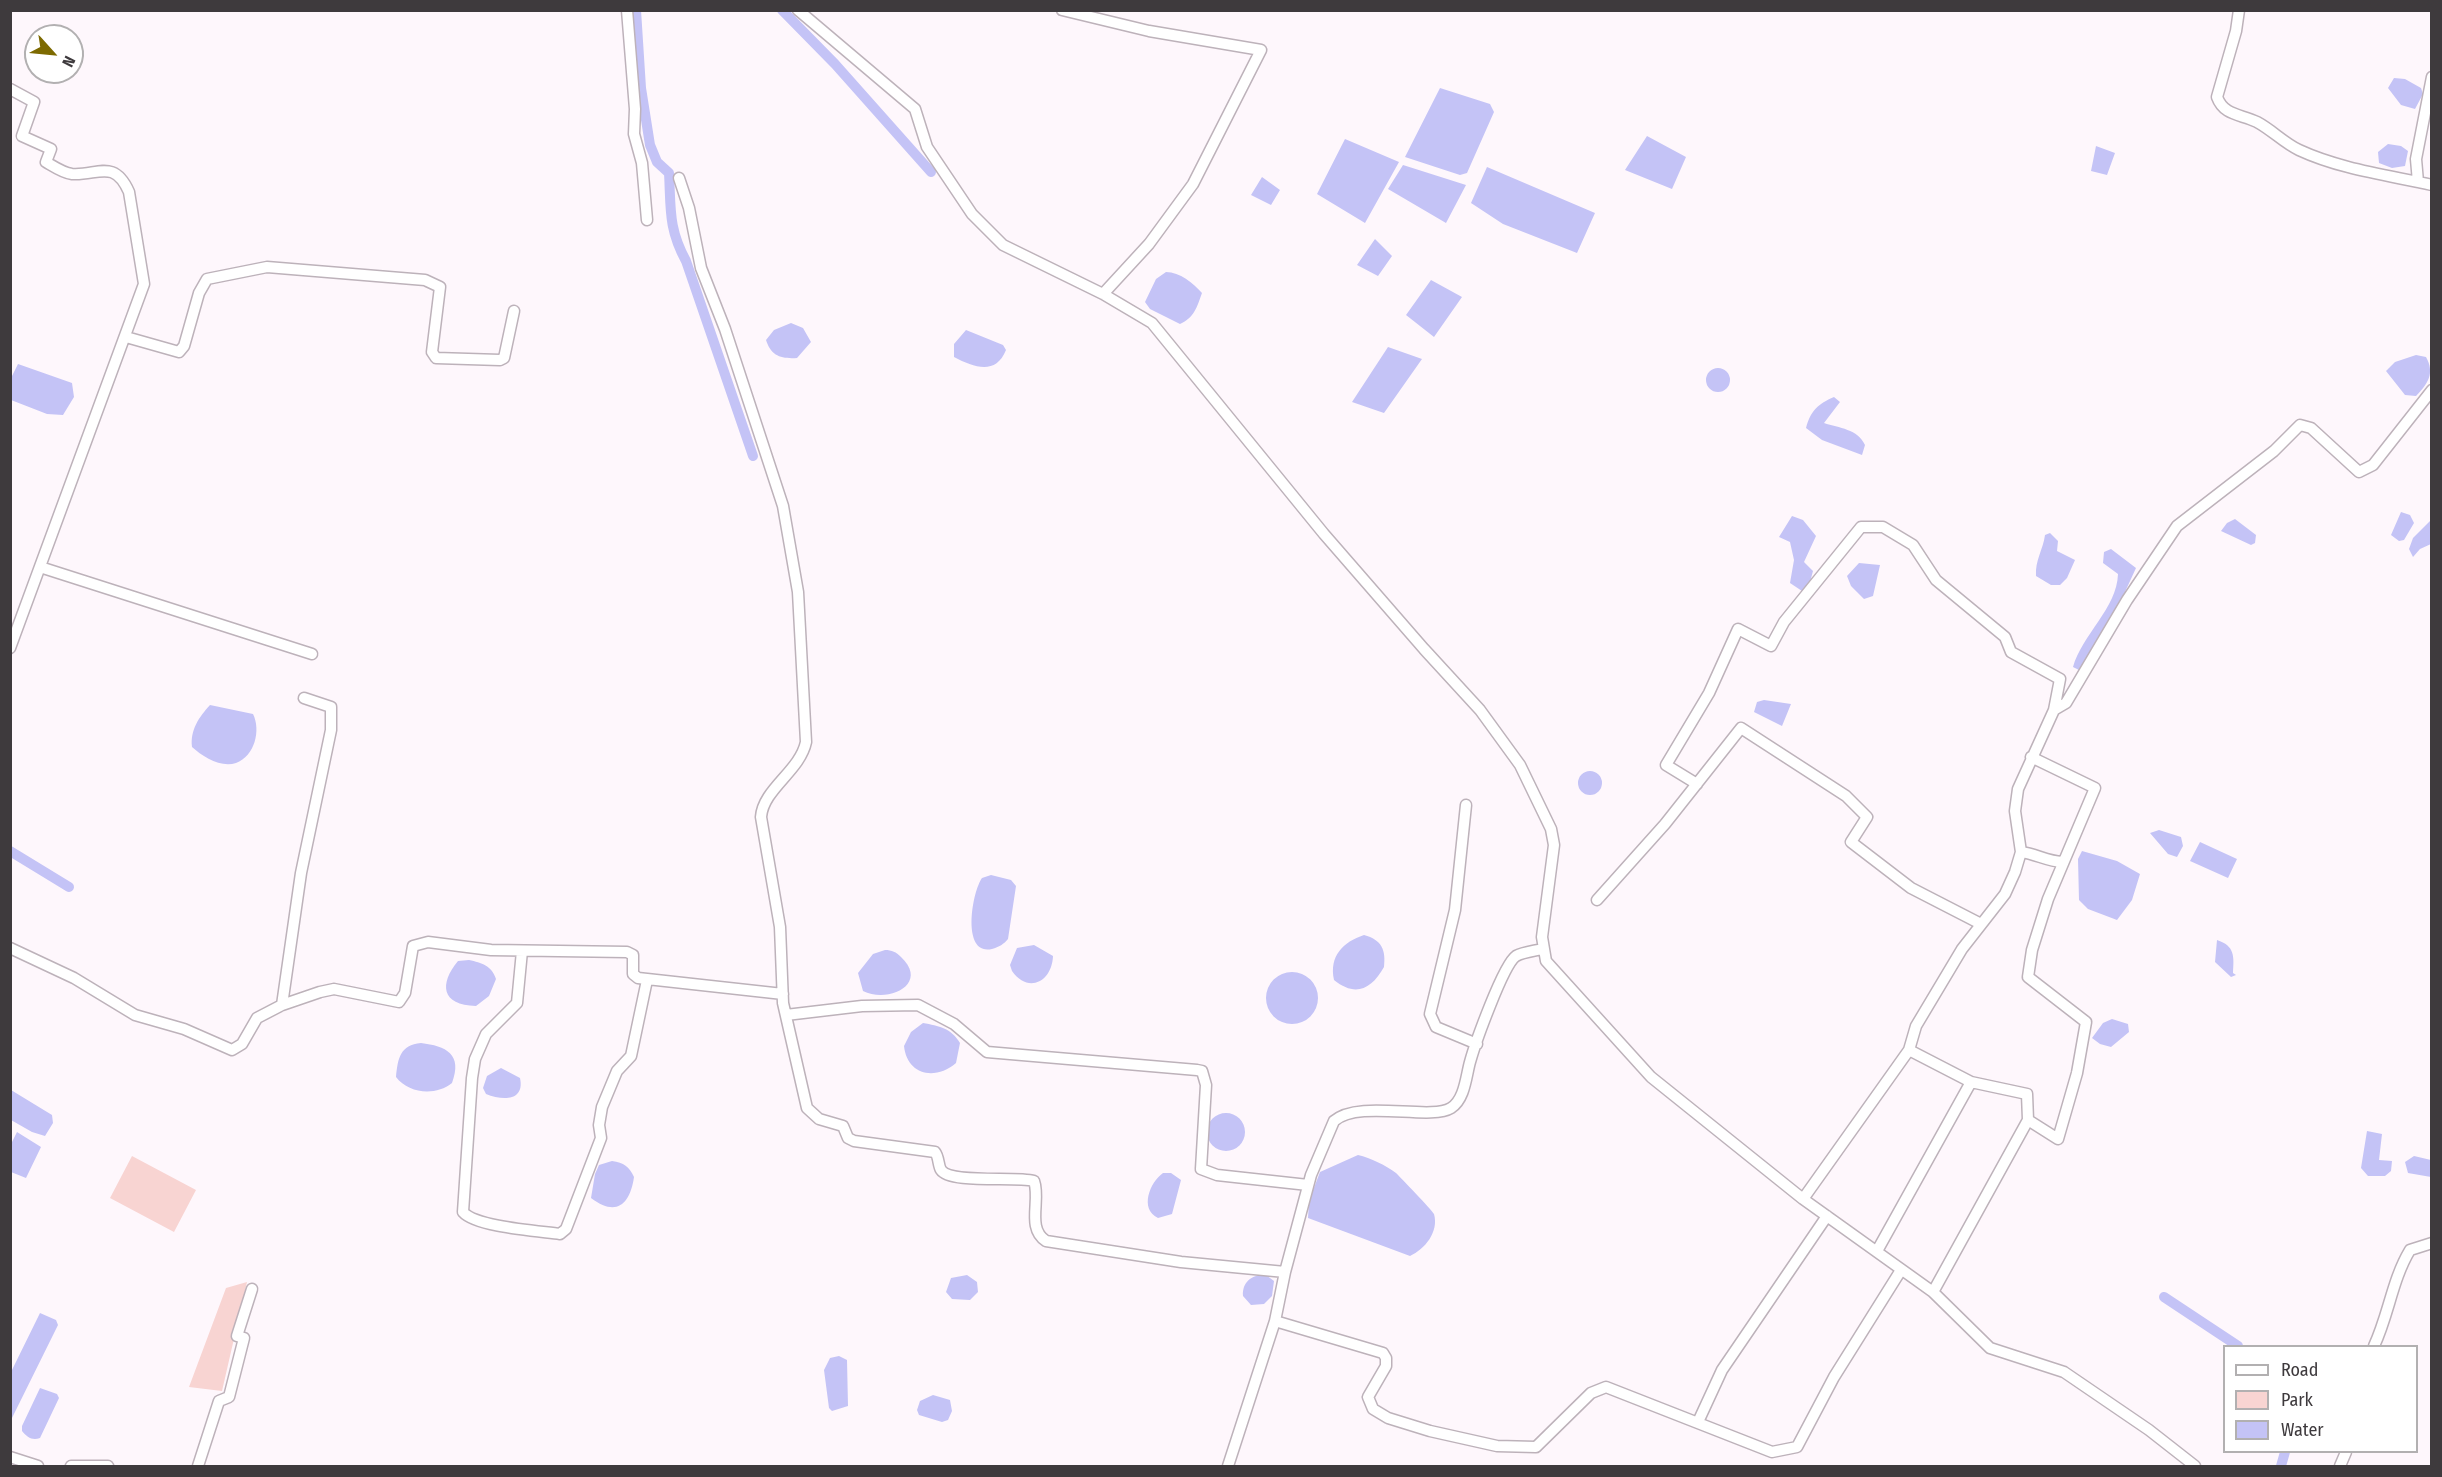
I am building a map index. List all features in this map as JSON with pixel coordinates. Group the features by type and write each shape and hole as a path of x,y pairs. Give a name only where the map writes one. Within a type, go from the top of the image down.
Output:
{"street":[{"path":"627,10 635,109 634,134 642,163 647,220"},
{"path":"798,10 915,109 927,147 972,214 1004,245 1103,294 1152,323 1324,534 1424,650 1480,710 1520,765 1545,813 1554,845 1537,950 1549,967 1586,1003 1651,1077 1803,1199 1933,1292 1989,1348 2064,1372 2149,1430 2195,1467"},
{"path":"1062,10 1149,31 1261,50 1193,184 1149,244 1103,294"},
{"path":"2239,10 2236,31 2217,97 2221,107 2234,115 2256,122 2295,149 2322,161 2432,185"},
{"path":"2418,182 2416,159 2432,77"},
{"path":"10,89 34,102 22,136 51,149 46,162 68,174 101,169 119,177 125,183 144,284 12,641"},
{"path":"679,178 689,207 701,268 725,329 783,506 798,592 806,742 799,758 765,803 761,818 780,927 786,1015 810,1113 819,1119 843,1126 848,1138 854,1141 935,1152 941,1170 947,1174 960,1177 1034,1181 1036,1226 1040,1237 1046,1241 1181,1262 1285,1272"},
{"path":"126,337 178,352 184,346 199,293 207,279 267,267 425,280 437,283 440,286 432,352 436,358 500,360 504,358 508,349 514,311"},
{"path":"2054,710 2066,703 2127,600 2177,526 2274,452 2300,425 2311,429 2359,472 2366,471 2432,390"},
{"path":"1697,784 1666,765 1709,693 1738,629 1771,646 1784,622 1861,527 1883,526 1912,545 1936,580 2005,637 2011,652 2060,679 2054,710 2018,789 2015,811 2021,852 2004,894 1962,949 1916,1026 1910,1050 1803,1199"},
{"path":"40,567 312,654"},
{"path":"282,1005 301,873 331,730 331,707 304,698"},
{"path":"1597,900 1697,784 1741,728 1846,796 1867,817 1851,842 1911,888 1981,924"},
{"path":"2028,1120 2058,1139 2077,1073 2086,1022 2028,977 2035,940 2062,862 2095,788 2031,757"},
{"path":"1466,805 1455,910 1430,1014 1436,1027 1477,1044"},
{"path":"2021,852 2047,861 2062,862"},
{"path":"10,948 74,978 135,1015 184,1029 228,1049 240,1046 257,1018 282,1005 334,989 387,1002 399,1002 405,993 413,946 417,944 522,951 567,949 629,952 633,955 633,974 647,980 783,994"},
{"path":"1228,1467 1275,1321 1285,1272 1308,1185 1323,1142 1339,1116 1356,1112 1396,1110 1443,1111 1456,1104 1464,1088 1477,1044 1508,966 1517,956 1537,950"},
{"path":"522,951 517,1003 499,1018 486,1034 475,1059 472,1078 463,1212 467,1217 488,1223 560,1234 566,1229 601,1138 599,1125 602,1107 617,1071 631,1056 647,980"},
{"path":"786,1015 862,1006 918,1005 954,1024 973,1043 987,1052 1202,1071 1206,1085 1201,1168 1217,1175 1308,1185"},
{"path":"1910,1050 1971,1082 2027,1094 2028,1120 1933,1292"},
{"path":"1877,1251 1971,1082"},
{"path":"1698,1422 1722,1370 1827,1216"},
{"path":"2375,1345 2387,1317 2394,1281 2400,1265 2410,1250 2432,1243"},
{"path":"1275,1321 1383,1353 1386,1366 1368,1397 1373,1408 1388,1418 1430,1431 1497,1446 1536,1447 1591,1393 1606,1387 1773,1452 1797,1447 1834,1377 1901,1270"},
{"path":"198,1467 219,1401 229,1397 244,1338 237,1336 252,1289"},
{"path":"2340,1467 2346,1453"},
{"path":"10,1457 38,1467"},
{"path":"71,1467 108,1467"}],"green space":[{"path":"132,1156 196,1190 174,1232 110,1198"},
{"path":"247,1282 222,1391 189,1387 226,1288"}],"water":[{"path":"2394,78 2405,79 2421,88 2423,94 2415,109 2401,105 2388,88"},
{"path":"1440,88 1490,104 1494,112 1467,173 1460,175 1405,157"},
{"path":"1647,136 1686,157 1672,189 1625,170"},
{"path":"1345,139 1399,162 1365,223 1317,194"},
{"path":"2388,144 2401,146 2408,151 2405,166 2392,168 2379,163 2378,152"},
{"path":"2096,146 2115,153 2107,175 2091,171"},
{"path":"1403,165 1466,185 1446,223 1388,189"},
{"path":"1487,167 1595,213 1577,253 1503,224 1471,203"},
{"path":"1262,177 1280,190 1271,205 1251,195"},
{"path":"1375,239 1392,256 1378,276 1357,265"},
{"path":"1166,272 1186,279 1202,293 1192,315 1180,324 1150,309 1145,302 1156,279"},
{"path":"1431,280 1462,297 1434,337 1406,315"},
{"path":"791,323 803,328 811,342 797,358 777,355 771,350 766,340 774,330"},
{"path":"966,330 1003,345 1006,350 1002,358 991,366 984,367 954,357 954,344"},
{"path":"1388,347 1422,359 1384,413 1352,402"},
{"path":"2416,355 2426,357 2430,368 2429,378 2416,396 2405,395 2386,371 2395,362"},
{"path":"18,364 72,383 74,397 63,415 47,414 11,400 11,378"},
{"path":"1713,368 1723,368 1730,375 1730,385 1723,392 1713,392 1706,385 1706,375"},
{"path":"1834,397 1840,402 1824,423 1848,430 1858,436 1865,445 1862,455 1822,440 1806,428 1816,408"},
{"path":"2401,512 2410,515 2414,523 2404,540 2399,541 2391,535"},
{"path":"1792,516 1803,520 1816,536 1804,562 1813,571 1810,582 1802,591 1790,583 1794,560 1790,542 1779,537"},
{"path":"2235,519 2256,535 2255,543 2251,545 2221,531 2227,523"},
{"path":"2431,520 2431,544 2420,549 2413,557 2409,549 2413,538"},
{"path":"2050,533 2058,541 2057,551 2075,560 2067,578 2060,585 2051,585 2036,576 2045,535"},
{"path":"2111,549 2136,568 2119,605 2079,670 2073,667 2077,655 2106,610 2116,586 2118,574 2103,563 2104,552"},
{"path":"1859,563 1880,565 1873,596 1864,599 1851,586 1847,576"},
{"path":"1764,700 1791,704 1782,726 1754,712 1757,702"},
{"path":"210,705 253,714 256,727 255,742 243,760 230,764 218,763 192,747 192,735 196,724"},
{"path":"1590,771 1595,772 1601,778 1601,788 1595,794 1590,795 1585,794 1579,788 1578,783 1579,778 1585,772"},
{"path":"2159,830 2181,837 2183,846 2177,857 2168,854 2150,833"},
{"path":"2200,842 2237,859 2228,878 2190,861"},
{"path":"2082,851 2117,861 2140,874 2132,900 2117,920 2088,909 2079,900 2078,859"},
{"path":"991,875 1011,880 1016,886 1008,939 995,948 982,949 976,943 973,933 973,908 978,885 982,878"},
{"path":"1364,935 1375,940 1382,947 1384,967 1368,986 1349,988 1334,980 1334,964 1339,951 1344,946"},
{"path":"2217,940 2227,945 2232,952 2233,973 2236,975 2231,977 2215,962"},
{"path":"1034,945 1053,956 1052,965 1044,978 1038,982 1025,982 1018,978 1010,965 1017,948"},
{"path":"885,950 897,954 909,967 911,976 908,983 894,993 884,995 863,991 858,973 873,954"},
{"path":"469,960 486,965 496,979 489,996 476,1006 456,1002 447,992 446,985 452,969 458,961"},
{"path":"1292,972 1302,974 1310,980 1316,988 1318,998 1316,1008 1310,1016 1302,1022 1292,1024 1282,1022 1274,1016 1268,1008 1266,998 1268,988 1274,980 1282,974"},
{"path":"2112,1019 2128,1024 2129,1032 2111,1047 2100,1044 2092,1038 2103,1023"},
{"path":"923,1023 949,1031 960,1043 956,1063 948,1069 931,1073 923,1072 916,1069 906,1056 904,1046 911,1032"},
{"path":"421,1043 445,1049 454,1058 455,1073 452,1083 446,1087 431,1091 415,1090 401,1083 396,1077 401,1054 409,1046"},
{"path":"501,1068 520,1078 521,1086 516,1095 499,1098 486,1094 483,1088 487,1076"},
{"path":"11,1090 52,1115 53,1123 45,1136 32,1132 11,1120"},
{"path":"1226,1113 1240,1118 1245,1132 1240,1146 1226,1151 1212,1146 1207,1132 1212,1118"},
{"path":"2367,1131 2382,1134 2379,1160 2392,1161 2391,1171 2385,1176 2368,1176 2361,1168"},
{"path":"17,1132 41,1147 26,1178 11,1172 11,1144"},
{"path":"1358,1155 1378,1162 1396,1173 1434,1214 1435,1221 1430,1239 1410,1256 1308,1218 1309,1201 1320,1172"},
{"path":"2414,1156 2431,1160 2431,1177 2408,1173 2405,1162"},
{"path":"612,1161 626,1166 634,1177 625,1201 615,1207 608,1207 591,1198 599,1165"},
{"path":"1163,1173 1171,1173 1181,1180 1172,1214 1158,1218 1149,1208 1148,1196 1154,1183"},
{"path":"967,1275 977,1282 978,1292 970,1300 952,1299 946,1292 951,1278"},
{"path":"1266,1275 1274,1281 1272,1296 1264,1304 1251,1305 1243,1296 1246,1282 1253,1277"},
{"path":"40,1313 56,1320 58,1325 11,1420 11,1372"},
{"path":"839,1356 847,1360 848,1406 832,1411 829,1408 824,1370 830,1358"},
{"path":"40,1388 57,1394 59,1398 40,1438 35,1439 22,1431 22,1426"},
{"path":"933,1395 950,1400 952,1411 948,1420 942,1422 919,1415 917,1410 920,1401"}],"waterway":[{"path":"636,10 641,88 650,145 657,162 669,173 673,228 753,456"},
{"path":"782,10 835,64 931,172"},
{"path":"10,851 69,887"},
{"path":"2164,1297 2236,1345"},
{"path":"2281,1466 2285,1453"}]}
